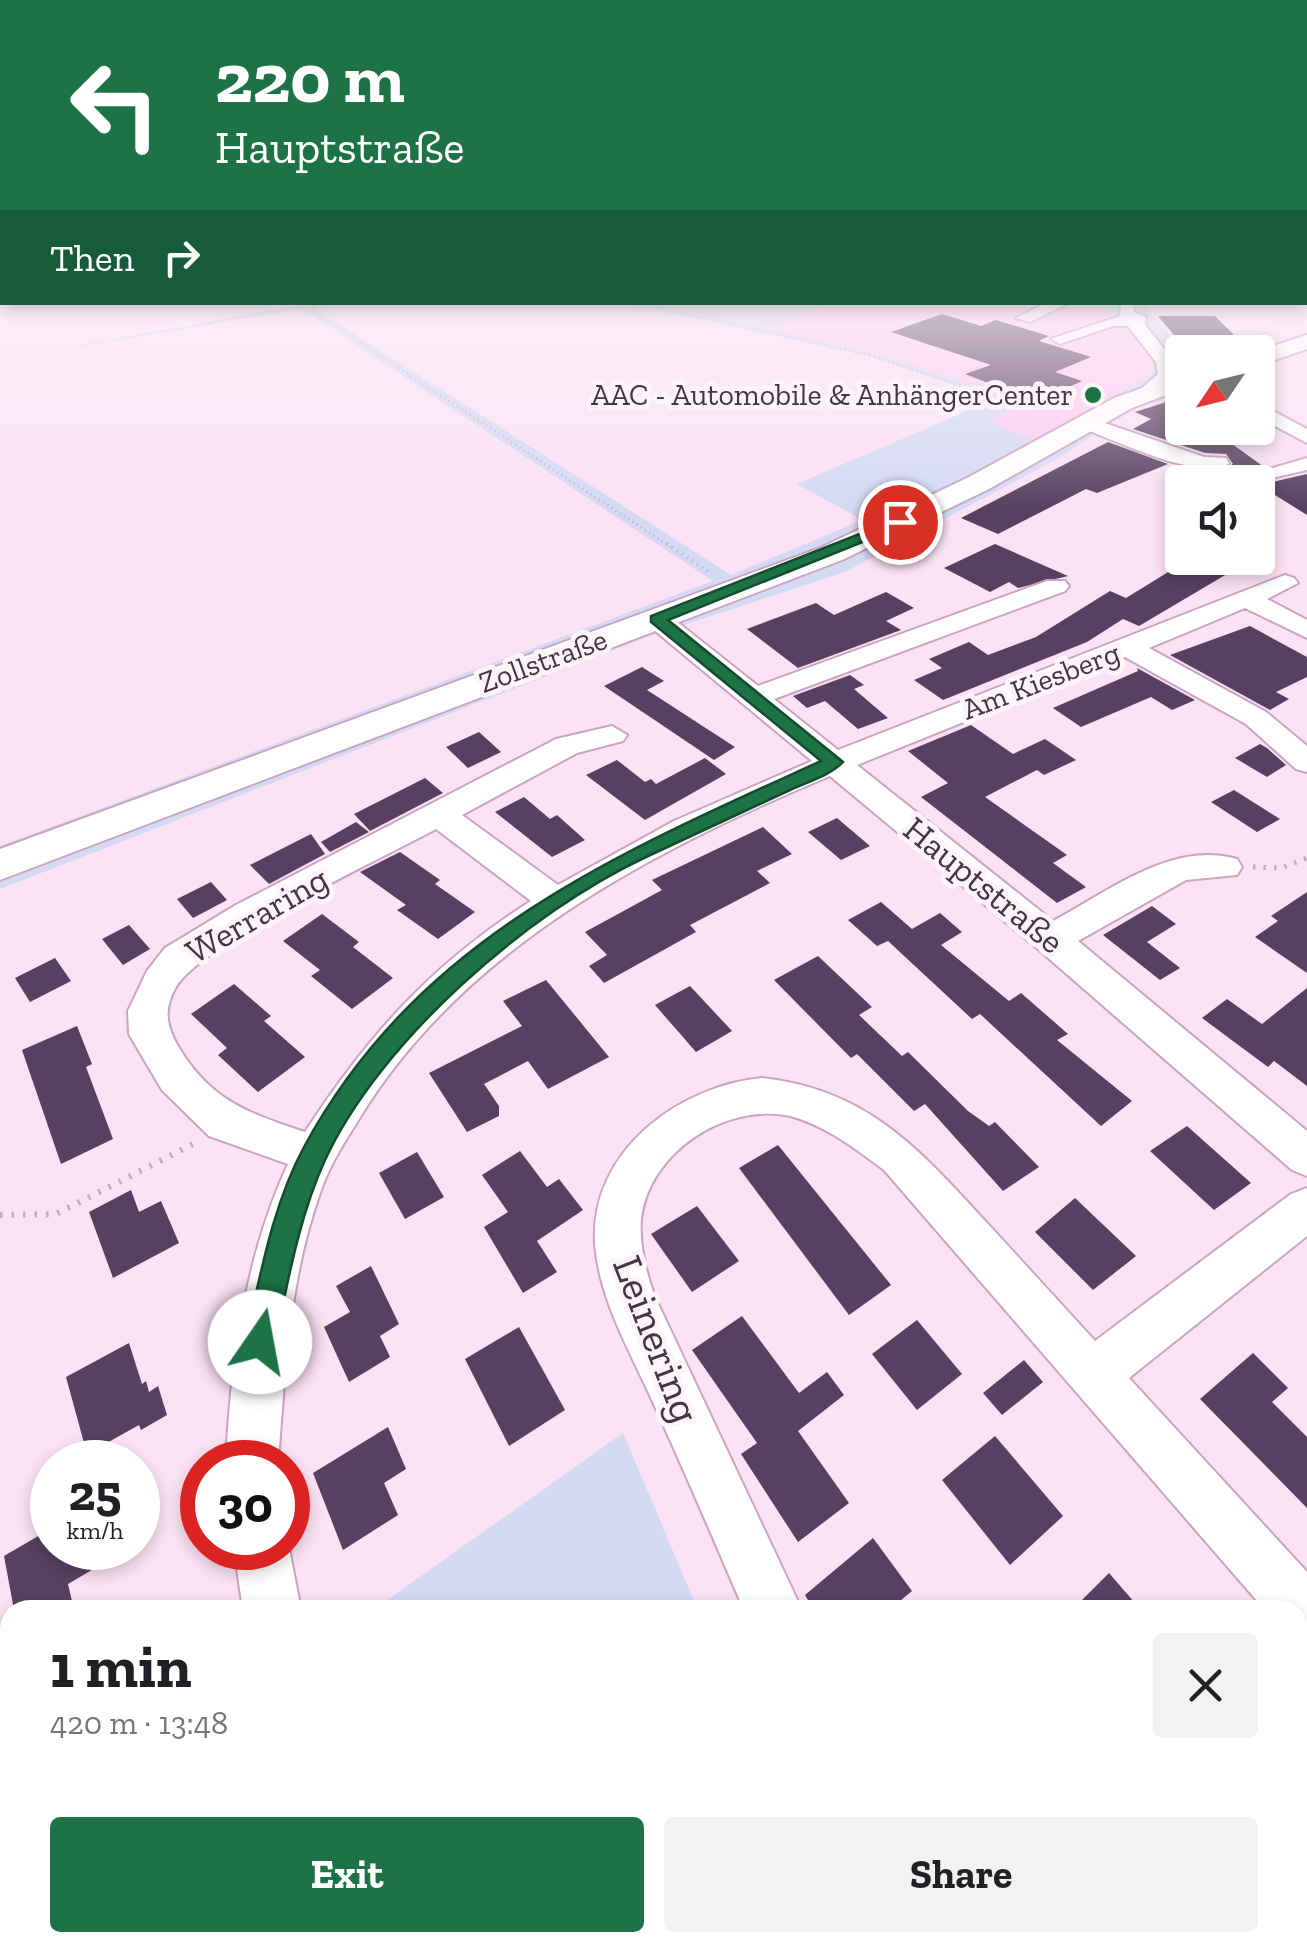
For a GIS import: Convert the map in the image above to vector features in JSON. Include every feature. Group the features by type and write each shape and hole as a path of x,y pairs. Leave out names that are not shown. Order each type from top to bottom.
{"main road":[{"path":"1275,353 1307,342"},
{"name":"Zollstraße","path":"0,865 870,537 1091,420 1165,387"}],"street":[{"path":"1060,339 1093,327"},
{"path":"1139,327 1165,361 1168,375 1144,395"},
{"path":"1142,327 1165,349"},
{"path":"1275,419 1307,437"},
{"path":"1091,420 1202,464 1218,464"},
{"path":"1275,471 1307,464"},
{"name":"Am Kiesberg","path":"253,1440 260,1342 282,1242 314,1154 361,1081 423,1008 492,946 554,900 632,856 834,762 1285,584"},
{"path":"754,696 1056,586"},
{"path":"1247,598 1307,630"},
{"name":"Hauptstraße","path":"657,619 1051,939 1307,1157"},
{"path":"1127,648 1256,718 1307,762"},
{"name":"Werraring","path":"314,1154 224,1122 176,1078 149,1034 147,1011 160,981 178,958 249,914 567,746 612,735"},
{"path":"438,814 554,900"},
{"path":"1051,939 1180,868 1225,867"},
{"name":"Leinering","path":"768,1600 631,1295 618,1239 624,1199 642,1160 689,1116 720,1102 790,1098 860,1126 899,1157 1294,1600"},
{"path":"1092,1375 1307,1209"},
{"path":"266,1570 270,1600"}],"path":[{"path":"335,327 735,589"},
{"path":"748,327 870,354 999,398 1091,420"},
{"path":"1225,867 1281,868 1307,858"},
{"path":"0,1215 56,1214 201,1140 224,1122"}],"shaded area":[{"path":"179,327 195,327 0,360"},
{"path":"329,327 344,327 731,575 863,520 797,484 995,399 868,356 735,327 773,327 769,329 893,358 1003,396 998,399 1017,407 987,421 1036,441 1154,372 1152,358 1122,327 1163,327 1170,335 1165,335 1165,399 1128,411 1066,454 845,572 647,637 0,889 0,846 713,581"},
{"path":"1122,327 1152,358 1154,372 1036,441 986,421 1015,406 893,358 767,329"},
{"path":"623,1433 694,1600 387,1600"}],"building":[{"path":"905,327 1019,327 1049,336 1039,341 1091,357 1055,372 1082,381 1037,402 965,374 991,365 891,332"},
{"path":"1167,327 1226,327 1234,335 1174,335"},
{"path":"1165,402 1165,440 1133,429 1151,419 1135,412"},
{"path":"1108,442 1168,464 1097,493 1086,489 998,534 961,518"},
{"path":"1181,445 1234,445 1261,465 1231,465 1226,454 1205,453"},
{"path":"1307,474 1307,515 1275,495 1275,481"},
{"path":"995,544 1068,576 1018,588 1009,582 990,592 944,568"},
{"path":"1165,574 1225,575 1139,626 1123,619 1087,642 943,700 914,680 942,668 929,659 969,642 988,655 1036,637 1110,591 1126,598"},
{"path":"886,592 914,608 886,621 901,630 798,668 747,629 816,603 834,615"},
{"path":"1250,626 1307,657 1307,677 1276,692 1289,699 1270,710 1170,655"},
{"path":"642,667 664,681 647,690 735,747 714,760 604,686"},
{"path":"1137,668 1195,700 1172,710 1151,697 1081,727 1053,708 1138,671"},
{"path":"850,675 864,685 854,689 888,718 858,729 825,701 807,708 793,696"},
{"path":"971,725 1013,754 1045,739 1076,760 1044,775 1037,770 985,797 1067,855 1053,863 1086,887 1057,903 921,797 948,783 908,751"},
{"path":"479,732 501,752 468,768 446,747"},
{"path":"1260,744 1286,765 1267,777 1235,758"},
{"path":"705,758 726,774 645,820 586,775 617,760 645,782 651,779 656,784"},
{"path":"425,778 443,793 370,831 354,814"},
{"path":"1234,790 1280,819 1257,832 1211,802"},
{"path":"524,797 550,819 557,815 585,840 552,857 495,812"},
{"path":"837,818 870,846 841,860 808,832"},
{"path":"356,822 369,832 330,852 321,842"},
{"path":"763,827 792,854 757,871 770,883 690,925 696,932 604,983 589,966 607,955 585,932 662,890 652,880"},
{"path":"311,834 325,854 269,884 250,865"},
{"path":"400,852 440,880 435,884 475,912 438,939 397,910 406,905 360,872"},
{"path":"211,882 227,900 193,918 177,899"},
{"path":"1307,892 1307,973 1255,937 1278,921 1271,916"},
{"path":"881,902 912,929 940,913 962,932 941,945 1009,1001 1021,993 1068,1034 1057,1040 1132,1101 1101,1126 980,1014 972,1019 888,941 877,946 848,920"},
{"path":"1152,906 1176,924 1147,942 1180,968 1160,980 1103,935"},
{"path":"322,914 359,942 353,947 393,978 352,1009 311,976 320,970 283,941"},
{"path":"129,925 150,949 123,965 102,939"},
{"path":"818,956 872,1007 859,1015 902,1056 908,1052 968,1111 989,1126 995,1122 1039,1167 1003,1191 925,1104 914,1111 857,1054 851,1058 774,980"},
{"path":"55,958 71,981 30,1002 15,978"},
{"path":"546,980 609,1057 548,1089 528,1061 484,1084 499,1106 499,1116 467,1132 429,1073 522,1026 503,1001"},
{"path":"234,984 271,1016 264,1021 305,1057 258,1092 218,1055 227,1048 191,1014"},
{"path":"690,986 732,1031 696,1052 655,1005"},
{"path":"1307,988 1307,1086 1274,1061 1268,1067 1202,1018 1227,999 1262,1024"},
{"path":"77,1026 92,1064 86,1067 113,1139 61,1164 22,1050"},
{"path":"1187,1126 1251,1183 1214,1210 1150,1151"},
{"path":"778,1145 891,1285 849,1315 739,1168"},
{"path":"520,1151 547,1187 559,1179 583,1210 537,1241 557,1272 523,1293 484,1227 508,1212 482,1175"},
{"path":"417,1152 444,1197 405,1219 379,1173"},
{"path":"131,1190 139,1212 161,1201 179,1243 113,1278 89,1212"},
{"path":"1075,1198 1136,1256 1093,1290 1035,1232"},
{"path":"697,1206 739,1261 692,1292 651,1234"},
{"path":"371,1266 399,1324 380,1336 390,1357 349,1382 324,1327 350,1312 336,1286"},
{"path":"742,1316 799,1393 827,1372 844,1395 798,1431 849,1503 798,1542 741,1454 757,1443 692,1350"},
{"path":"917,1320 962,1374 917,1410 872,1354"},
{"path":"519,1327 565,1410 509,1446 465,1359"},
{"path":"129,1343 142,1384 146,1381 149,1392 158,1386 167,1415 112,1440 83,1440 66,1377"},
{"path":"1253,1353 1288,1388 1272,1402 1307,1437 1307,1508 1200,1399"},
{"path":"1024,1360 1043,1382 1002,1415 983,1393"},
{"path":"388,1427 406,1469 384,1483 398,1515 343,1550 313,1473"},
{"path":"995,1436 1063,1516 1010,1565 942,1480"},
{"path":"873,1538 912,1591 901,1600 808,1600 805,1595"},
{"path":"30,1541 30,1570 92,1570 68,1584 72,1600 12,1600 4,1556"},
{"path":"1109,1573 1132,1600 1082,1600"}],"place":[{"name":"AAC - Automobile & AnhängerCenter","path":"1093,395"}],"route":[{"path":"260,1342 282,1242 314,1154 361,1081 423,1008 492,946 554,900 632,856 834,762 657,619 830,554 900,522"}]}
